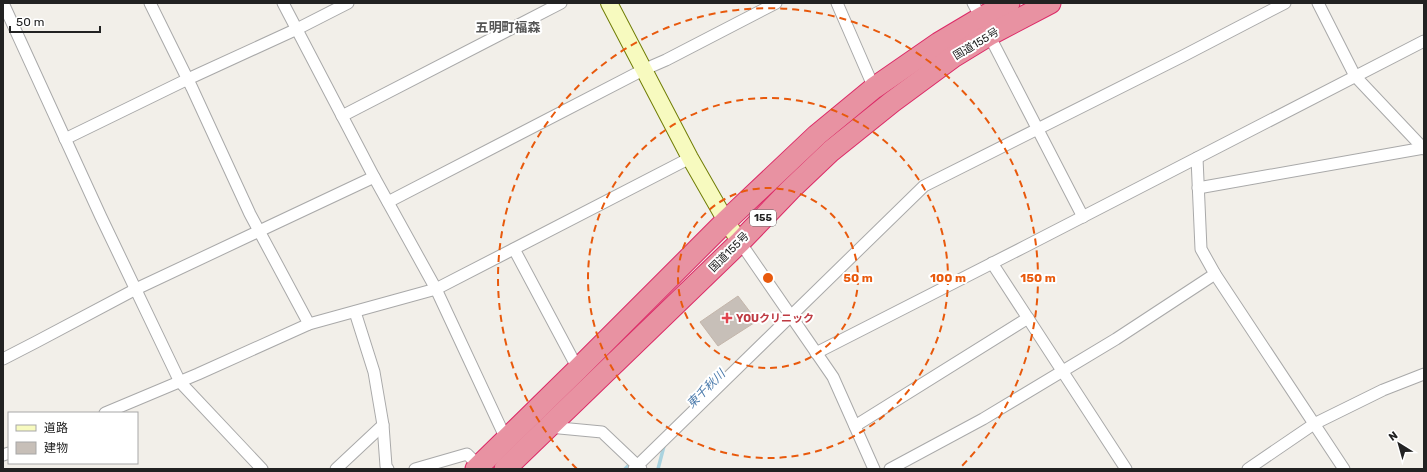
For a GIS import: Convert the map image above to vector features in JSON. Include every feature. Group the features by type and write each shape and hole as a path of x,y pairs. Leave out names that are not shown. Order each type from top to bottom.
{"highway":[{"name":"国道155号","path":"478,468 726,221 817,135 874,88 939,43 1009,3"},
{"name":"国道155号","path":"505,469 740,242 790,190 831,151 892,102 953,58 981,18 1050,3"}],"street":[{"path":"3,3 65,139 180,382 262,469"},
{"path":"150,3 188,79 260,232 309,324"},
{"path":"283,3 374,177 436,289 506,439"},
{"path":"65,139 188,79 297,30 348,3"},
{"path":"342,116 561,3"},
{"path":"608,3 690,158 726,221 833,377 874,469"},
{"path":"388,202 776,3"},
{"path":"836,3 874,88"},
{"path":"549,427 602,432 637,468 924,186 1285,3"},
{"path":"1318,3 1355,76 1424,148"},
{"path":"981,18 1083,217"},
{"path":"816,353 1424,41"},
{"path":"1198,188 1424,148"},
{"path":"107,412 180,382 309,324 436,289 690,158"},
{"path":"1197,158 1201,249 1215,274 1344,469"},
{"path":"3,359 136,289 260,232 374,177"},
{"path":"514,249 578,370"},
{"path":"992,263 1126,469"},
{"path":"890,469 983,419 1063,371 1116,339 1215,274"},
{"path":"355,312 374,372 383,425 386,466 388,469"},
{"path":"855,426 1028,318"},
{"path":"1248,469 1314,424 1383,390 1424,374"},
{"path":"336,469 383,425"},
{"path":"415,469 467,454 478,468"}],"building":[{"path":"738,296 757,321 718,346 700,322"}],"waterway":[{"name":"東千秋川","path":"658,469 664,446"},
{"path":"625,469 629,465"}],"place":[{"name":"YOUクリニック","path":"727,318"}],"district":[{"name":"五明町福森","path":"508,27"}]}
